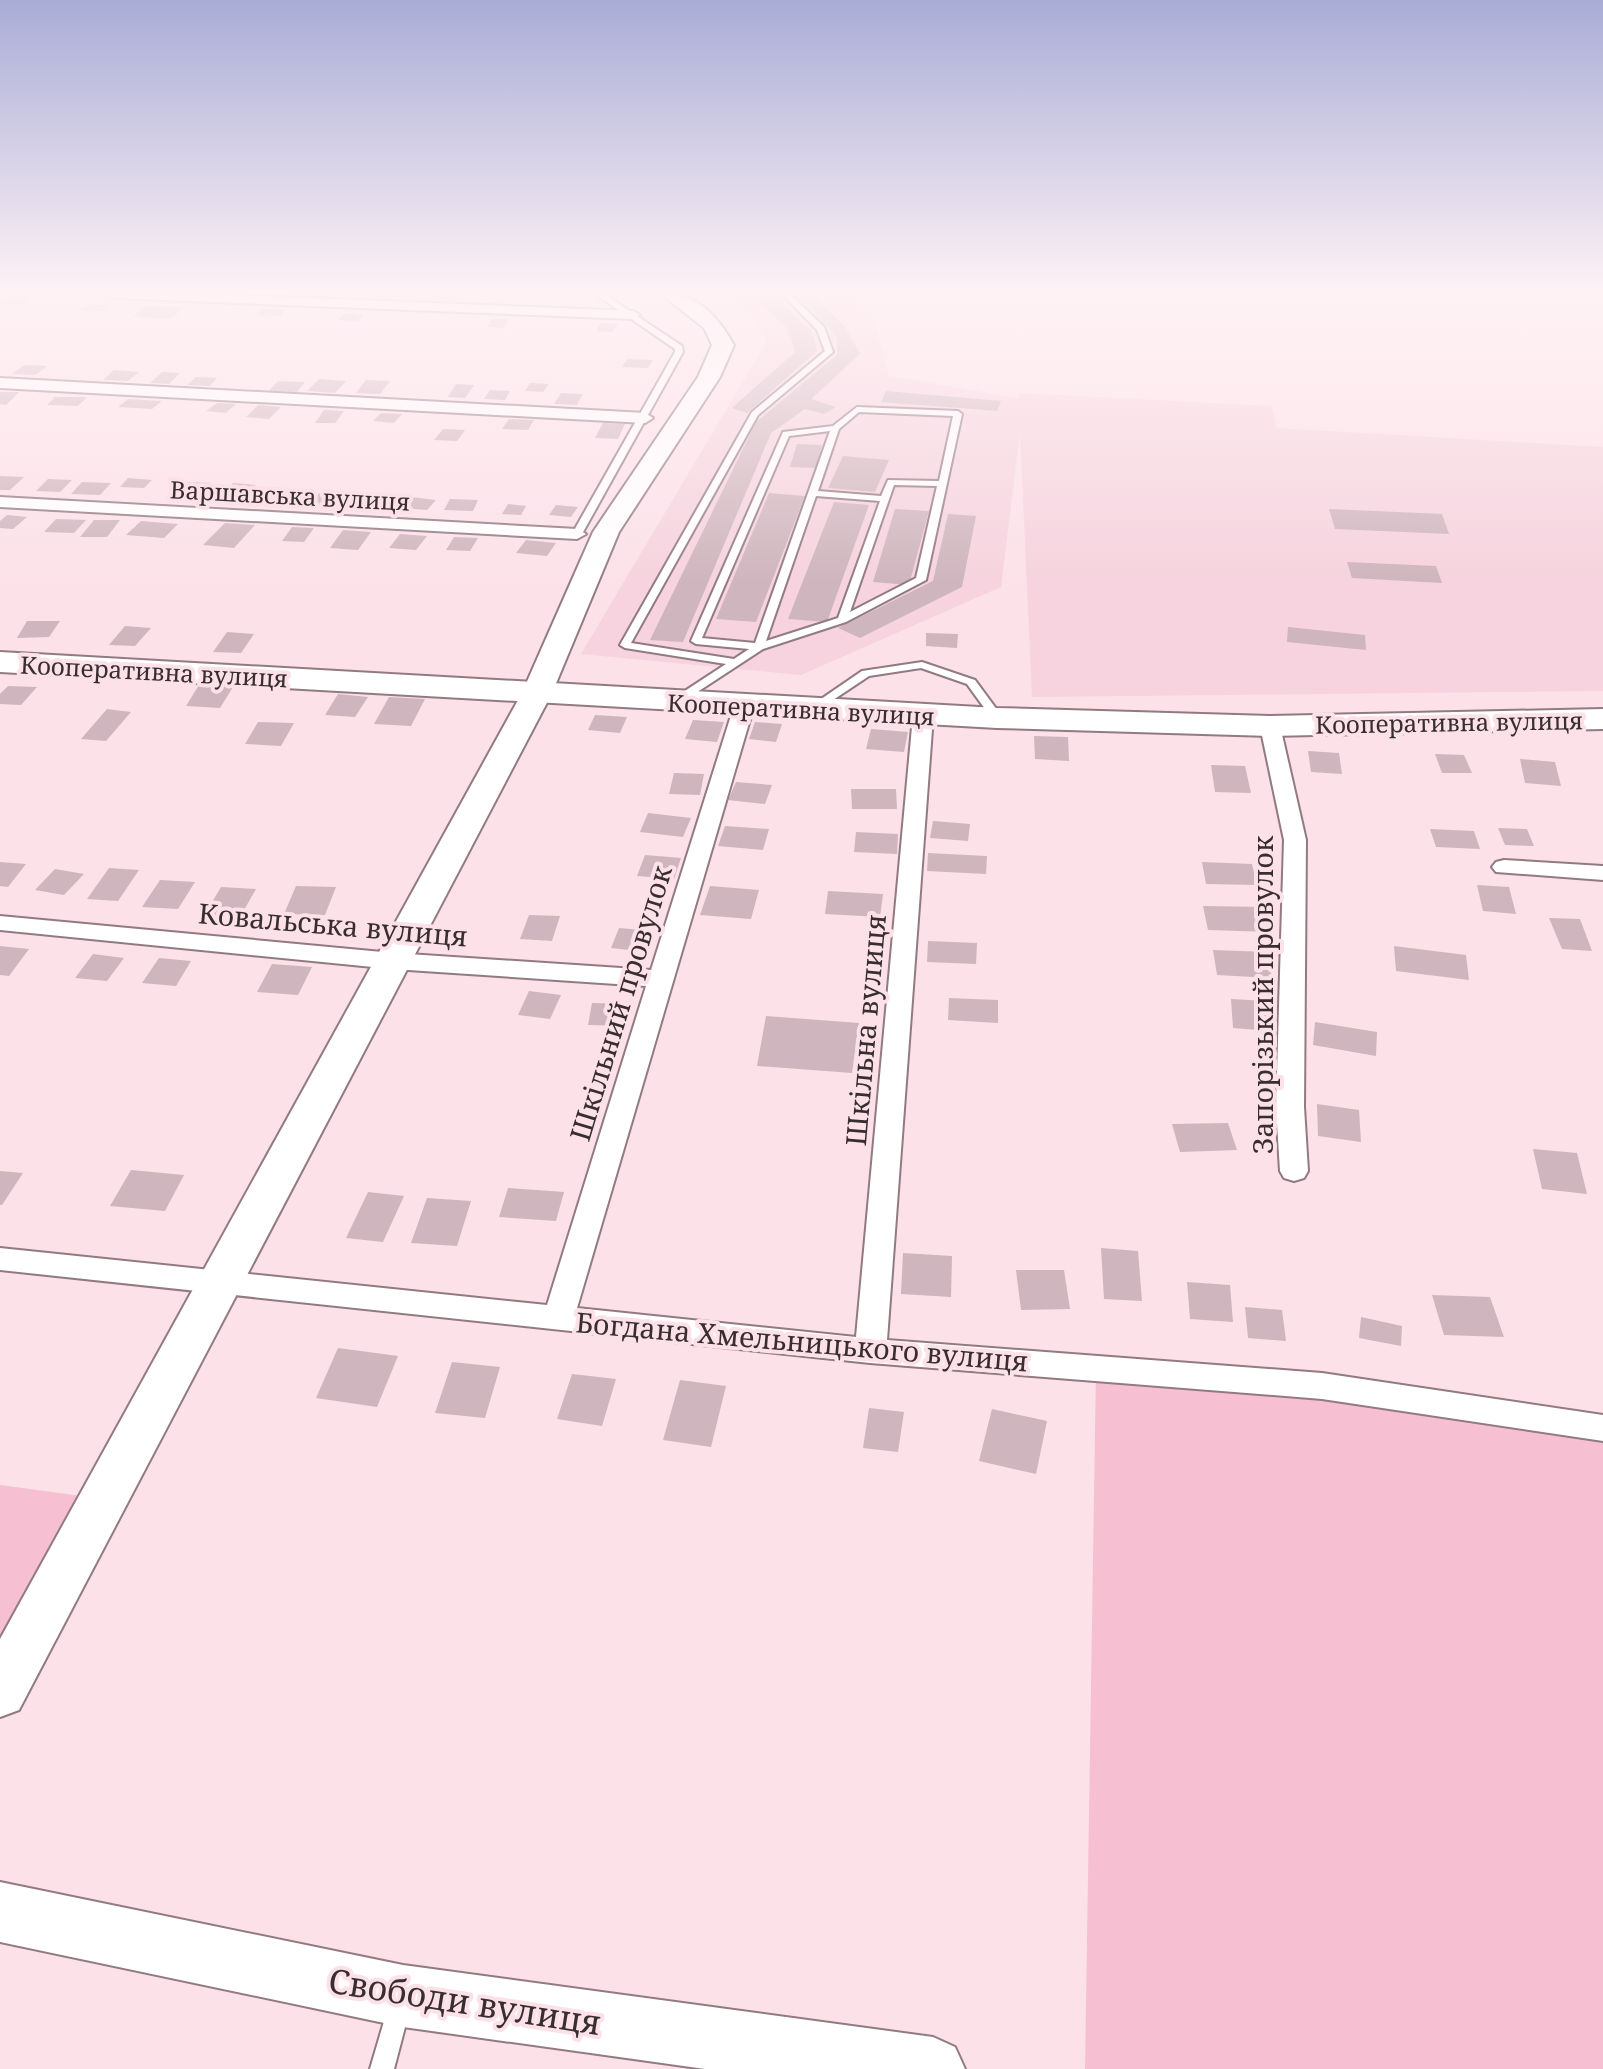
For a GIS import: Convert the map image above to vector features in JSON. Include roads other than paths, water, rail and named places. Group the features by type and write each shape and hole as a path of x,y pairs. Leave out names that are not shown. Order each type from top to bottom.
{"main road":[{"name":"Кооперативна вулиця","path":"0,662 923,716 1270,726 1603,719"}],"street":[{"path":"139,391 645,418"},
{"path":"0,1692 537,693 606,532 700,391"},
{"name":"Варшавська вулиця","path":"0,502 577,534"},
{"name":"Шкільний провулок","path":"558,1319 744,706"},
{"name":"Шкільна вулиця","path":"870,1351 923,716"},
{"name":"Запорізький провулок","path":"1270,726 1295,840 1290,1107 1294,1171"},
{"path":"1504,867 1603,873"},
{"name":"Ковальська вулиця","path":"0,923 393,961 661,979"},
{"name":"Богдана Хмельницького вулиця","path":"0,1259 870,1351 1322,1386 1603,1428"},
{"name":"Свободи вулиця","path":"0,1912 403,1996 933,2069"}],"lane":[{"path":"577,534 658,391"},
{"path":"736,662 625,645 755,414 783,391"},
{"path":"675,702 759,647 842,620 921,580 958,414 857,409 835,428 759,647"},
{"path":"759,647 696,641 786,434 835,428"},
{"path":"842,620 891,482 943,484"},
{"path":"813,493 885,499"},
{"path":"811,709 866,673 922,665 971,682 997,718"},
{"path":"382,2069 403,1996"}]}
